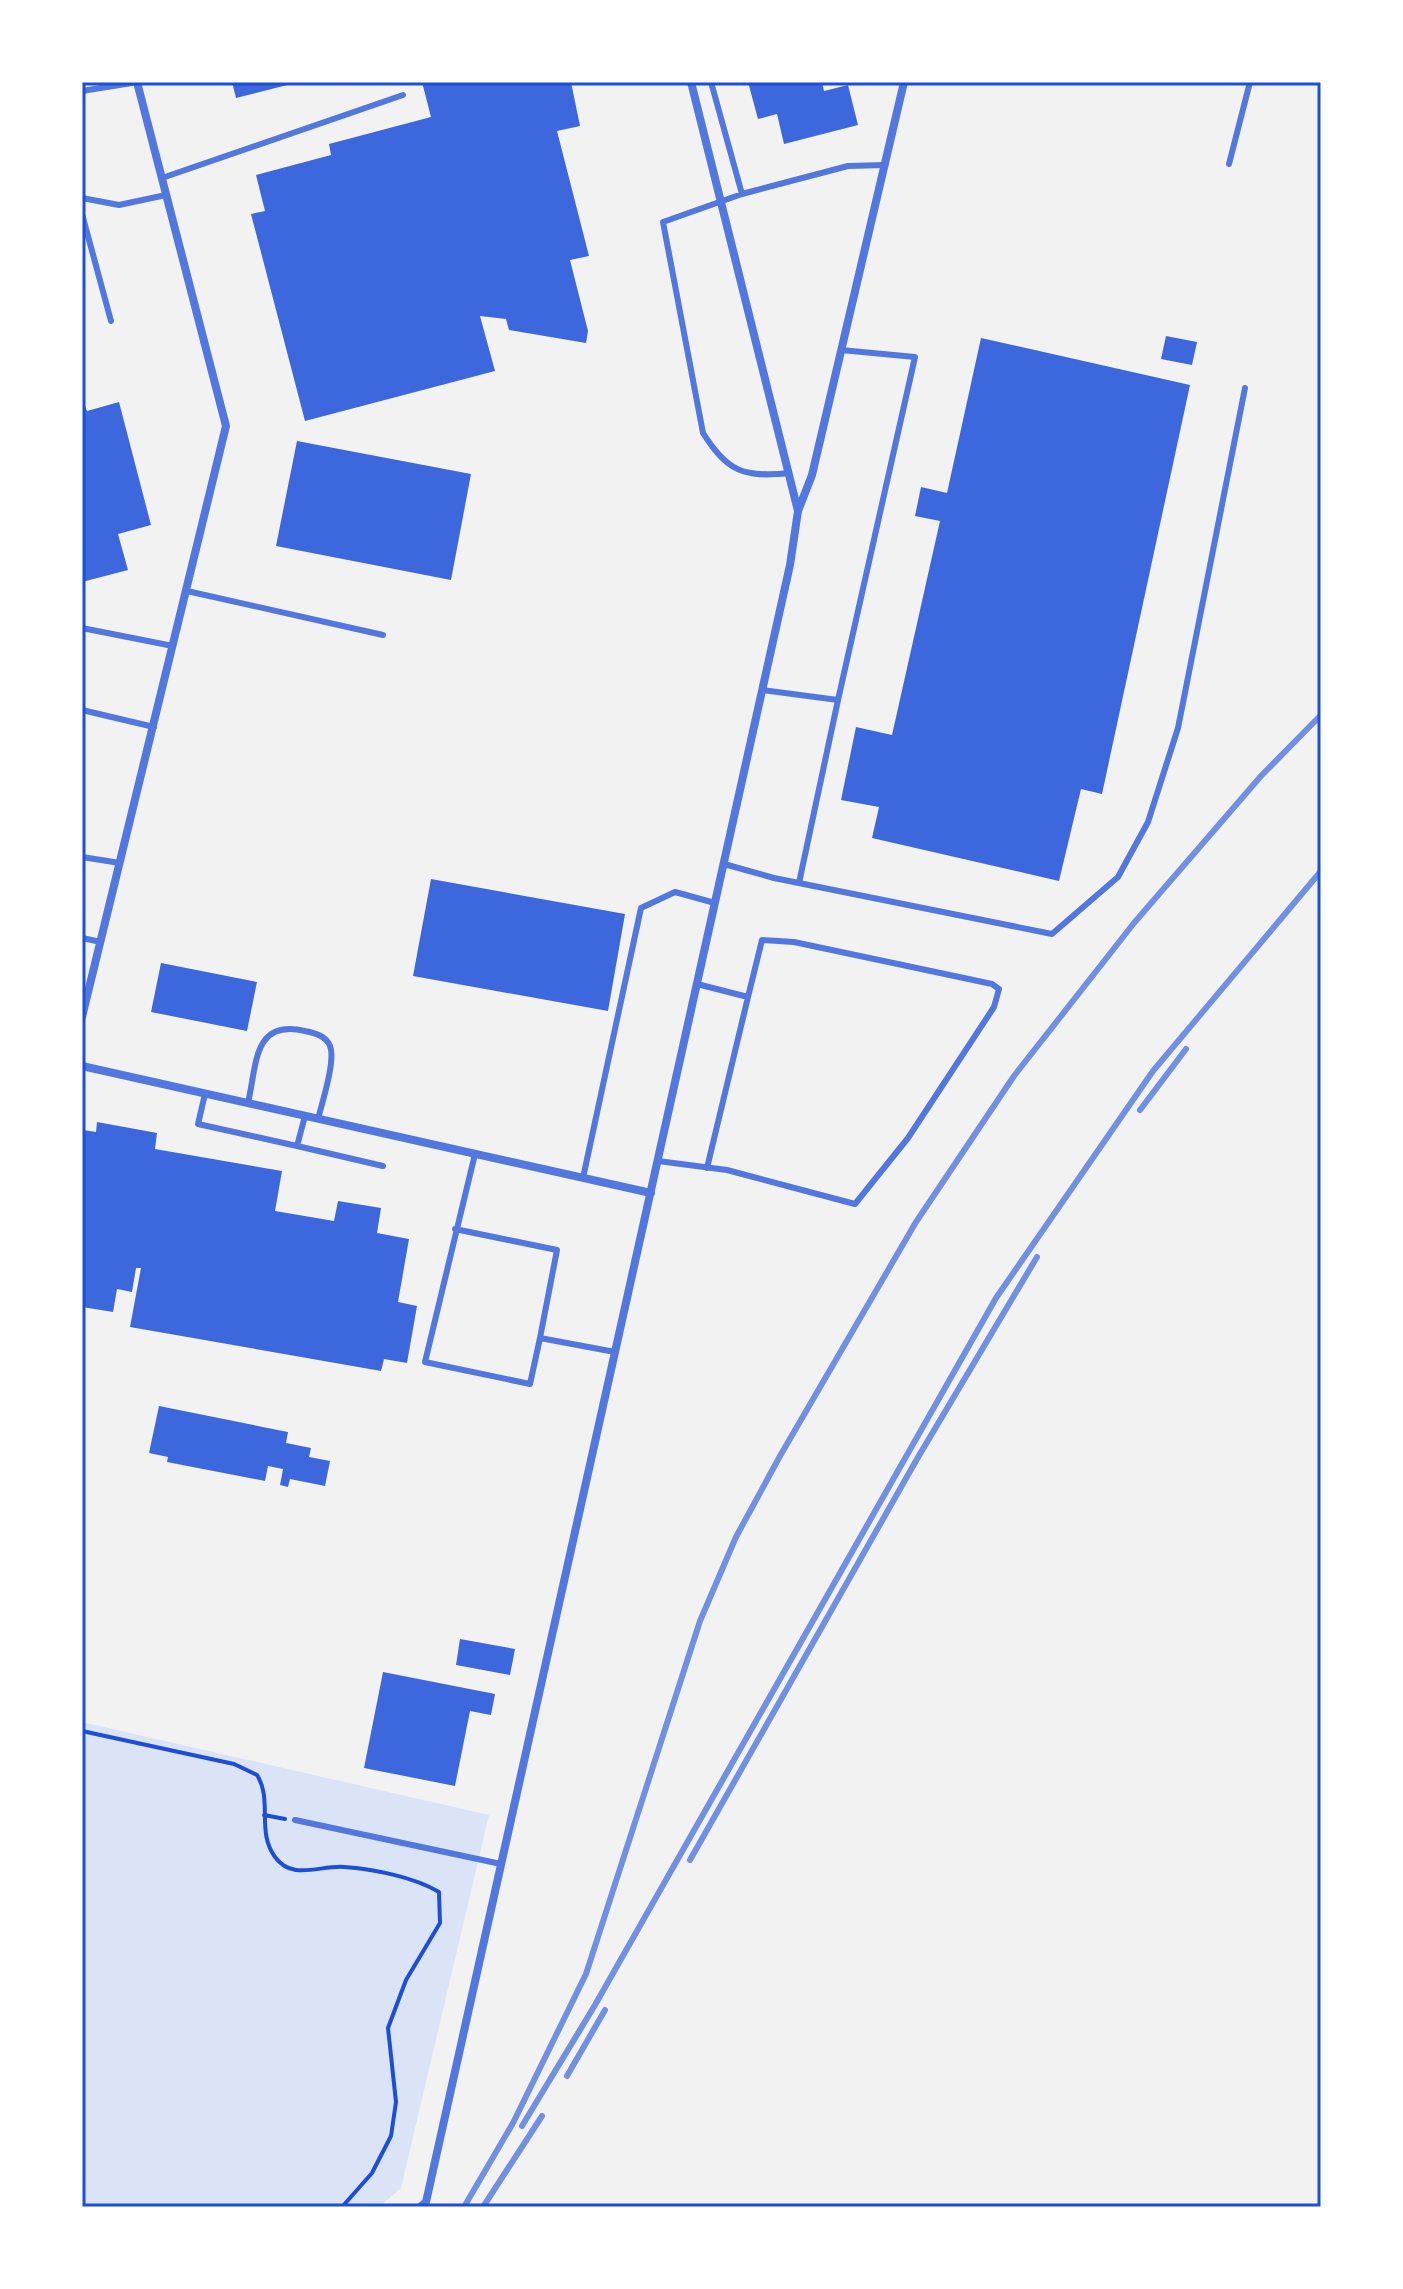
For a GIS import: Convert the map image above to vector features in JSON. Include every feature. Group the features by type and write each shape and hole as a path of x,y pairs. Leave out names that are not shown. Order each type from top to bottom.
{"street":[{"path":"82,1017 226,426 137,82"},
{"path":"691,82 798,511"},
{"path":"420,2207 426,2202 651,1193 790,565 798,511 812,475 904,82"},
{"path":"82,1066 651,1193"}],"lane":[{"path":"82,91 137,82"},
{"path":"711,82 742,194"},
{"path":"1229,164 1250,82"},
{"path":"162,178 403,95"},
{"path":"789,473 740,473 719,459 703,433 663,222 742,194 848,166 885,165"},
{"path":"82,198 119,205 166,195"},
{"path":"82,214 111,321"},
{"path":"799,883 915,357 841,350"},
{"path":"724,864 799,883 1052,934 1118,877 1148,822 1178,728 1245,388"},
{"path":"187,591 383,635"},
{"path":"82,628 173,646"},
{"path":"762,690 838,700"},
{"path":"82,710 154,727"},
{"path":"82,856 120,863"},
{"path":"583,1178 641,908 675,892 715,903"},
{"path":"82,938 101,942"},
{"path":"658,1161 707,1168 855,1204 908,1138 994,1007 999,989 992,984 794,942 762,940 707,1168"},
{"path":"697,984 748,997"},
{"path":"248,1103 262,1042 272,1030 286,1027 319,1034 330,1044 332,1056 318,1119"},
{"path":"205,1094 198,1124 383,1166"},
{"path":"297,1146 305,1116"},
{"path":"455,1229 557,1250 530,1384 425,1362 455,1229 475,1154"},
{"path":"540,1338 615,1352"},
{"path":"295,1820 501,1864"}],"path":[{"path":"82,1731 234,1764 257,1775 263,1784 265,1835 274,1856 286,1868 303,1871 344,1867 427,1885 439,1892 440,1923 406,1980 388,2028 388,2053 396,2102 391,2136 372,2173 342,2207"},
{"path":"264,1815 295,1820"}],"shaded area":[{"path":"82,1722 489,1815 401,2188 379,2207 82,2207"}],"building":[{"path":"232,82 295,82 295,83 236,98"},
{"path":"422,82 571,82 580,126 557,131 589,256 570,260 588,331 586,343 509,330 506,319 480,316 495,371 305,421 251,214 265,211 256,175 331,155 329,144 431,117"},
{"path":"748,82 822,82 824,91 848,85 858,125 784,144 777,114 758,119"},
{"path":"1166,336 1197,342 1192,365 1161,359"},
{"path":"981,338 1190,385 1102,794 1081,789 1059,881 872,838 879,807 841,800 856,727 892,735 940,521 915,516 921,487 947,493"},
{"path":"82,397 87,411 119,402 151,525 118,534 128,570 82,582"},
{"path":"297,441 471,474 451,580 276,546"},
{"path":"431,879 625,914 608,1011 413,976"},
{"path":"161,963 257,982 247,1031 151,1012"},
{"path":"97,1122 157,1133 155,1149 282,1171 275,1211 334,1221 338,1201 381,1208 377,1233 409,1239 398,1302 417,1306 407,1363 384,1359 381,1371 130,1327 141,1268 136,1268 132,1292 117,1289 113,1312 82,1307 82,1136 83,1130 96,1132"},
{"path":"159,1406 288,1432 286,1443 311,1448 309,1457 330,1461 325,1486 290,1479 288,1487 280,1485 283,1469 268,1466 265,1481 167,1462 168,1457 149,1453"},
{"path":"460,1639 515,1649 510,1675 456,1665"},
{"path":"383,1672 495,1694 491,1715 470,1711 455,1786 364,1768"}],"railway":[{"path":"464,2207 513,2123 586,1974 700,1621 736,1537 780,1456 916,1222 1014,1076 1134,923 1261,776 1321,715"},
{"path":"522,2126 595,2005 996,1298 1153,1071 1321,871"},
{"path":"1140,1110 1186,1049"},
{"path":"690,1860 917,1459 1037,1257"},
{"path":"567,2076 605,2010"},
{"path":"483,2207 542,2116"}]}
